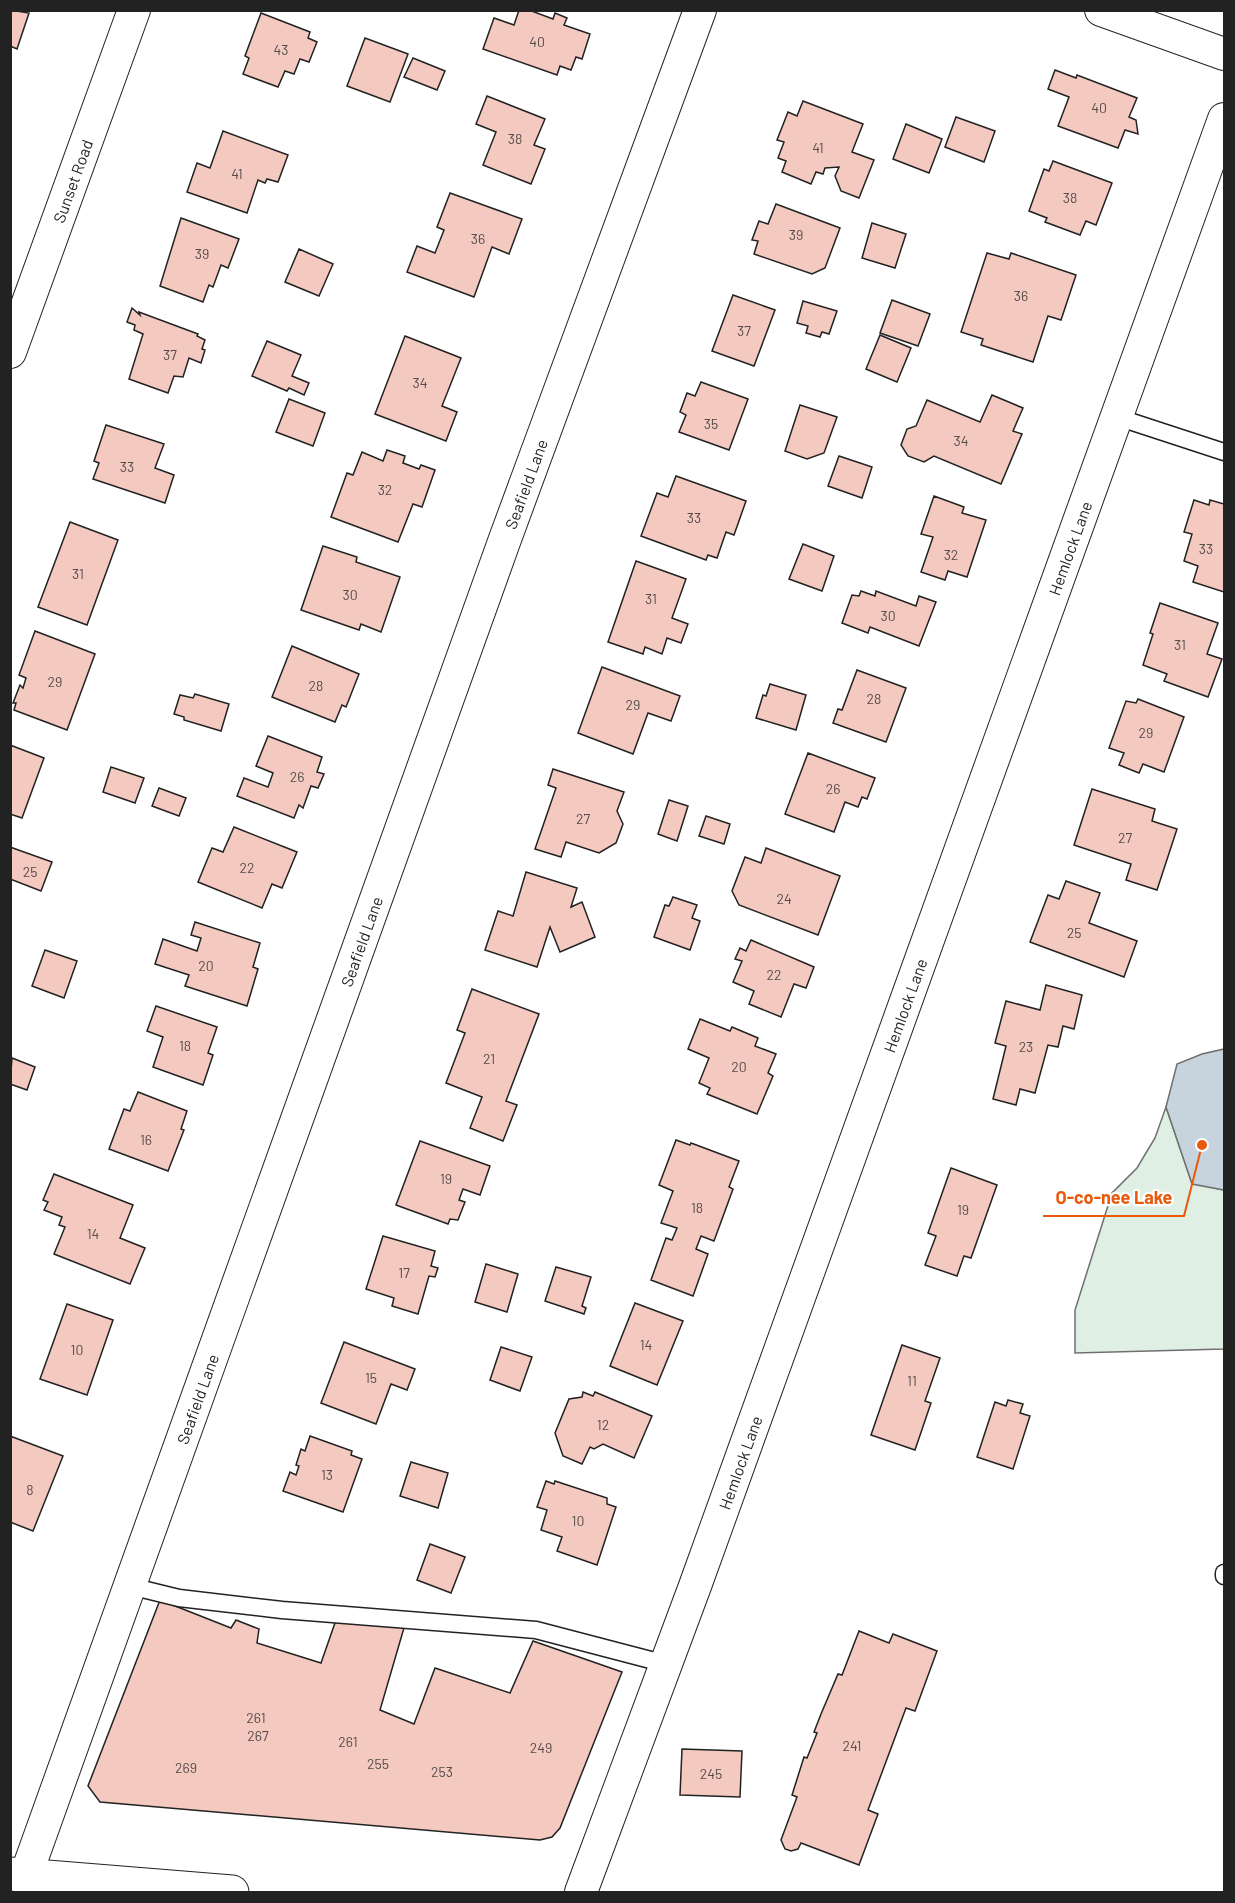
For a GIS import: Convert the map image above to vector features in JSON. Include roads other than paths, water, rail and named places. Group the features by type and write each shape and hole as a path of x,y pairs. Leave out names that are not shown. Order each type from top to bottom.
{"main road":[{"path":"18,1874 232,1893"}],"street":[{"name":"Sunset Road","path":"10,352 134,10"},
{"name":"Seafield Lane","path":"18,1874 130,1586 505,539 700,10"},
{"path":"1101,10 1224,54"},
{"name":"Hemlock Lane","path":"581,1893 666,1665 1224,119"}],"lane":[{"path":"1117,417 1224,452"},
{"path":"130,1586 179,1598 282,1610 536,1630 666,1665"}],"place":[{"name":"O-co-nee Lake","path":"1202,1145"}]}
